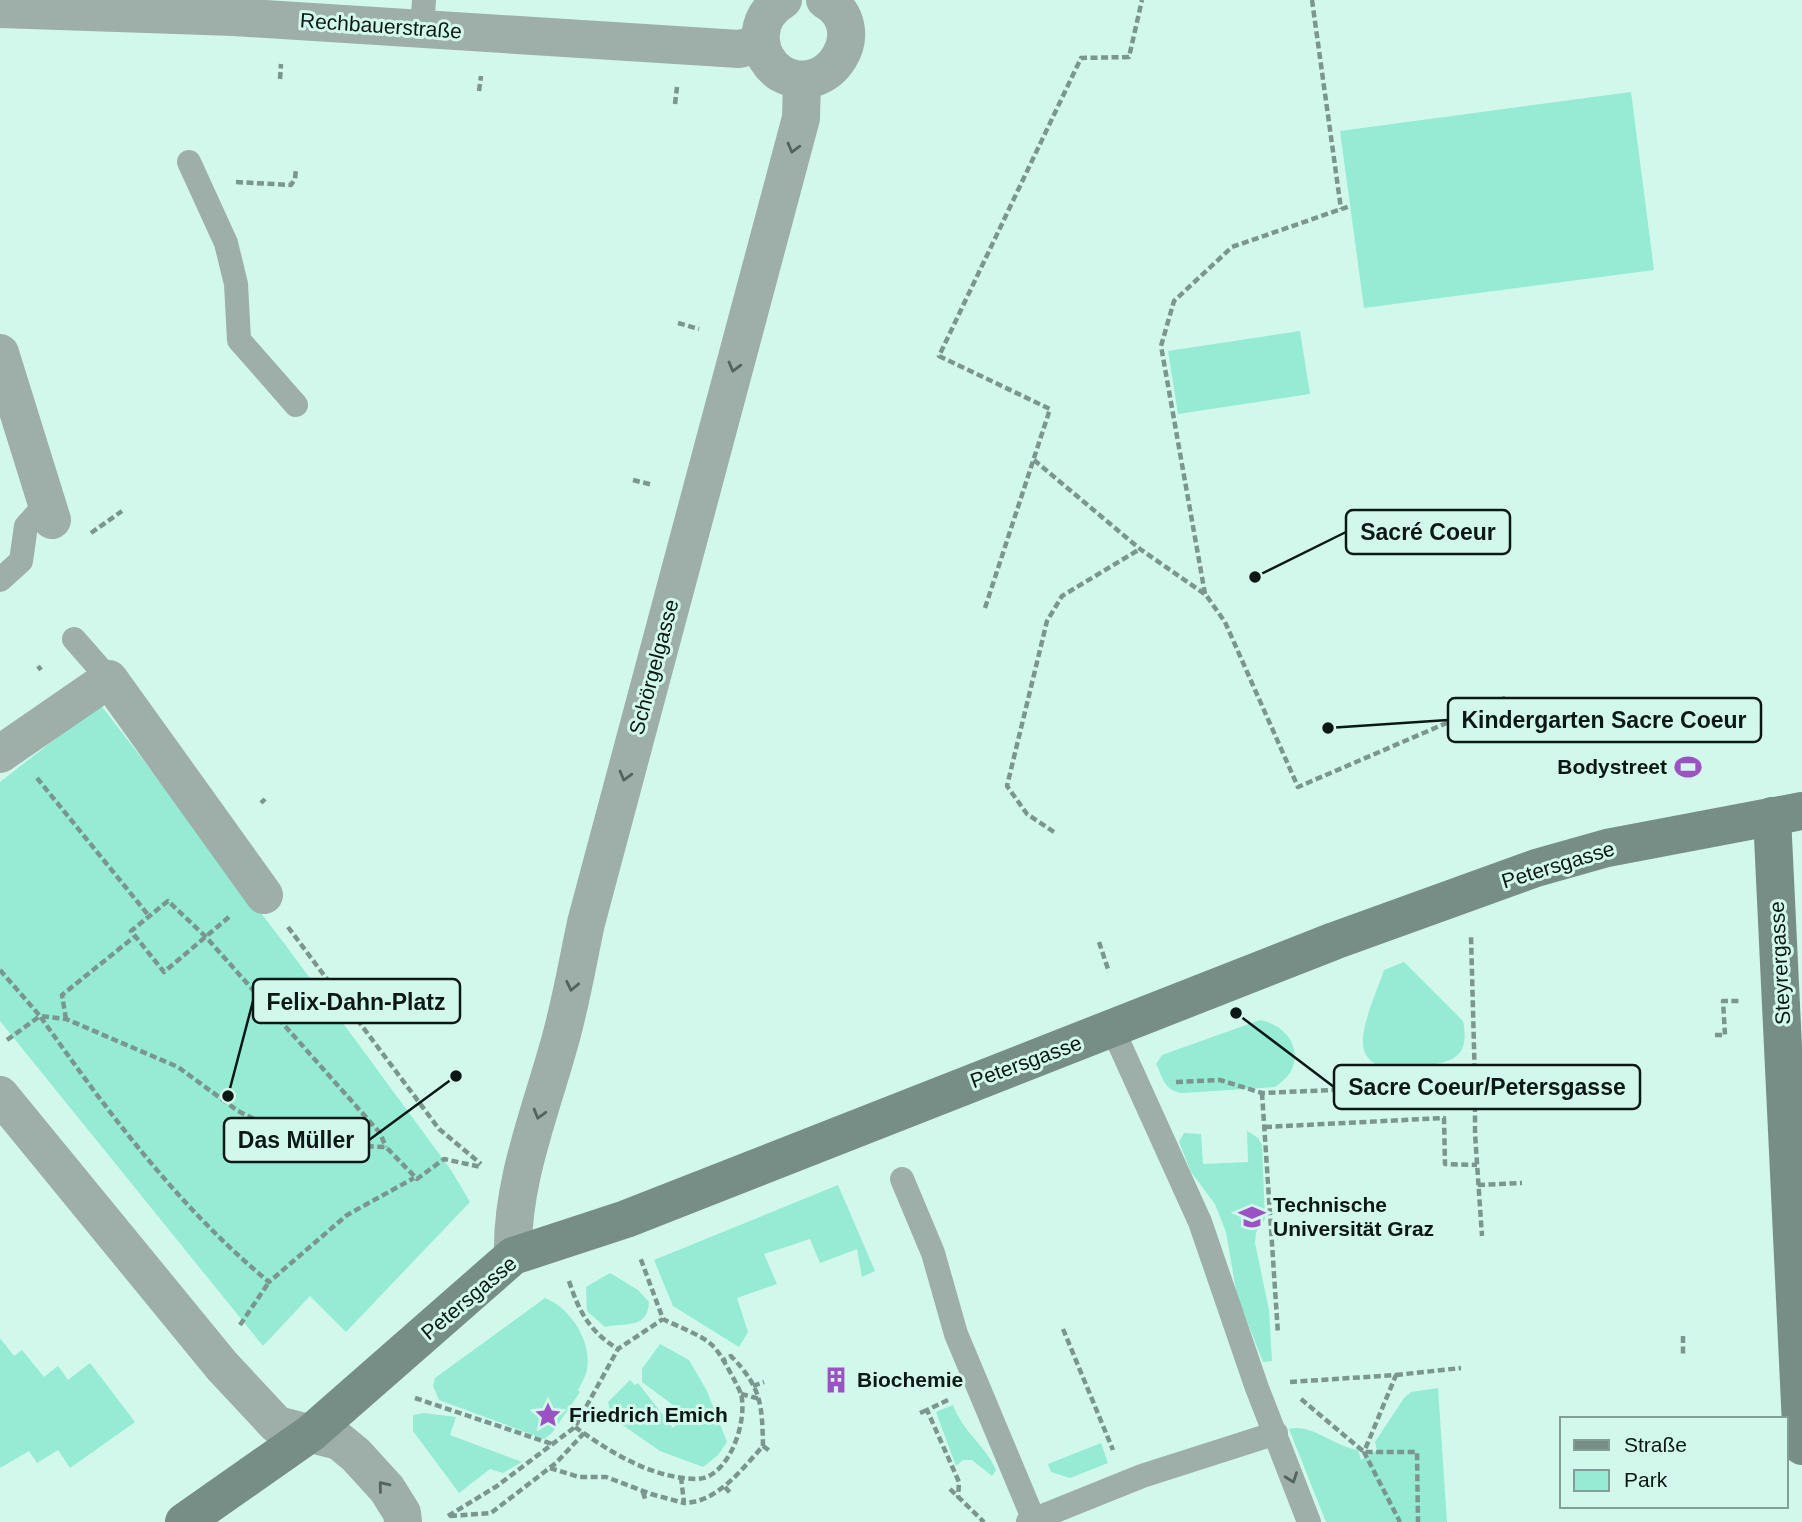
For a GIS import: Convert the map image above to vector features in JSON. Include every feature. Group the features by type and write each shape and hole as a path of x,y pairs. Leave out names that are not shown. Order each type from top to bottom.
{"main road":[{"name":"Petersgasse","path":"184,1522 311,1433 513,1256 626,1219 1334,941 1536,868 1607,848 1787,813"},
{"name":"Steyrergasse","path":"1787,813 1802,1446"}],"street":[{"path":"783,0 766,16 761,30 761,44 775,69 788,77 802,80 831,71 841,59 846,45 841,5"},
{"name":"Rechbauerstraße","path":"0,9 234,17 423,14 739,49 761,44"},
{"name":"Schörgelgasse","path":"513,1256 513,1224 520,1182 559,1046 586,923 801,118 802,80"},
{"path":"0,353 10,423 49,512"},
{"path":"16,763 110,679 264,895"},
{"path":"0,1095 222,1366 277,1425 339,1441 356,1455 387,1489 402,1513 403,1522"}],"lane":[{"path":"189,162 226,243 236,284 239,340 296,405"},
{"path":"0,580 21,561 26,526 49,512"},
{"path":"74,639 110,679"},
{"path":"1113,1030 1200,1222 1256,1388 1309,1522"},
{"path":"902,1179 933,1253 956,1334 1031,1520 1122,1484 1276,1433"}],"path":[{"path":"985,608 1050,409 939,356 1081,58 1129,57 1142,0"},
{"path":"1312,0 1341,209"},
{"path":"280,79 281,64"},
{"path":"480,90 481,76"},
{"path":"675,104 677,87"},
{"path":"254,183 290,185 296,169"},
{"path":"1206,595 1161,346 1174,301 1233,247 1350,206"},
{"path":"678,323 699,329"},
{"path":"1034,460 1140,549 1206,595 1225,622 1298,788 1507,697"},
{"path":"633,480 653,485"},
{"path":"88,535 122,510"},
{"path":"1054,832 1027,814 1007,786 1047,621 1062,596 1140,549"},
{"path":"16,763 149,916"},
{"path":"1470,894 1477,1165 1482,1236"},
{"path":"240,1326 269,1282 347,1215 414,1178 417,1179 444,1159 487,1169 439,1129 264,895"},
{"path":"206,937 164,972 131,931 168,901 206,937 380,1133 386,1147 414,1178"},
{"path":"66,1019 62,995 134,937"},
{"path":"1099,942 1109,972"},
{"path":"0,970 40,1016 105,1109 229,1247 269,1282"},
{"path":"1715,1035 1724,1035 1723,1002 1741,1001"},
{"path":"7,1040 40,1016 66,1019 178,1067 237,1111 304,1144 386,1147"},
{"path":"1137,1084 1220,1080 1262,1093 1475,1084"},
{"path":"1262,1093 1278,1343"},
{"path":"1265,1127 1444,1118 1445,1164 1477,1165"},
{"path":"1478,1185 1522,1183"},
{"path":"575,1427 652,1472 704,1478 724,1464 741,1432 741,1394 714,1347 663,1319 637,1248"},
{"path":"567,1277 578,1310 598,1337 618,1349"},
{"path":"584,1433 550,1468 491,1513 448,1516 497,1486 575,1427 618,1349 663,1319"},
{"path":"1063,1329 1116,1457 1122,1484"},
{"path":"1683,1336 1683,1356"},
{"path":"550,1468 579,1477 606,1477 684,1503 692,1503 724,1487 763,1446 761,1399 731,1356 722,1361"},
{"path":"1400,1522 1364,1452 1281,1383 1461,1368"},
{"path":"1364,1452 1396,1375"},
{"path":"753,1385 764,1381"},
{"path":"920,1413 978,1388"},
{"path":"741,1394 761,1399"},
{"path":"411,1397 554,1444"},
{"path":"927,1410 959,1482 958,1498"},
{"path":"763,1446 770,1451"},
{"path":"1364,1452 1417,1452 1418,1522"},
{"path":"681,1477 684,1503"},
{"path":"724,1487 731,1494"},
{"path":"950,1489 984,1522"},
{"path":"643,1491 646,1502"}],"green space":[{"path":"1631,92 1654,270 1364,308 1340,131"},
{"path":"1300,331 1310,394 1178,414 1168,351"},
{"path":"100,704 284,943 451,1170 470,1202 346,1332 310,1296 263,1346 0,1021 0,782"},
{"path":"1404,962 1463,1021 1463,1046 1459,1054 1452,1059 1433,1064 1385,1067 1377,1065 1365,1054 1365,1027 1384,970"},
{"path":"1260,1020 1282,1030 1294,1048 1292,1069 1275,1087 1183,1093 1172,1090 1165,1083 1156,1064 1162,1055"},
{"path":"1247,1131 1258,1138 1262,1145 1265,1219 1256,1232 1255,1243 1269,1310 1272,1361 1263,1362 1237,1296 1226,1232 1215,1204 1191,1172 1179,1142 1184,1133 1201,1134 1203,1164 1248,1162"},
{"path":"838,1185 875,1271 862,1277 857,1249 820,1263 810,1239 764,1254 777,1284 737,1298 748,1332 739,1347 673,1306 654,1260"},
{"path":"610,1273 638,1290 649,1302 648,1311 640,1321 605,1327 587,1311 586,1287"},
{"path":"545,1298 563,1310 578,1327 588,1359 578,1390 580,1392 552,1433 544,1439 439,1400 433,1386 435,1378"},
{"path":"0,1338 14,1356 22,1350 44,1377 58,1366 68,1380 90,1363 135,1422 70,1468 58,1450 37,1463 29,1451 0,1468"},
{"path":"660,1344 689,1360 707,1391 727,1442 718,1455 703,1467 660,1451 611,1417 608,1402 630,1380 635,1385 638,1383 673,1428 685,1414 642,1382 642,1369"},
{"path":"1438,1388 1447,1522 1326,1522 1289,1429 1306,1429 1358,1450 1361,1460 1377,1450 1375,1442 1404,1398 1411,1392"},
{"path":"953,1405 962,1423 992,1461 996,1470 992,1476 972,1460 963,1460 956,1466 936,1412"},
{"path":"424,1413 456,1417 450,1435 522,1462 503,1473 490,1469 459,1493 413,1431 413,1415"},
{"path":"1101,1443 1108,1463 1070,1478 1051,1472 1048,1464"}],"place":[{"name":"Sacré Coeur","path":"1255,577"},
{"name":"Kindergarten Sacre Coeur","path":"1328,728"},
{"name":"Bodystreet","path":"1688,767"},
{"name":"Sacre Coeur/Petersgasse","path":"1236,1013"},
{"name":"Das Müller","path":"456,1076"},
{"name":"Felix-Dahn-Platz","path":"228,1096"},
{"name":"Technische Universität Graz","path":"1252,1217"},
{"name":"Biochemie","path":"836,1380"},
{"name":"Friedrich Emich","path":"548,1415"}]}
